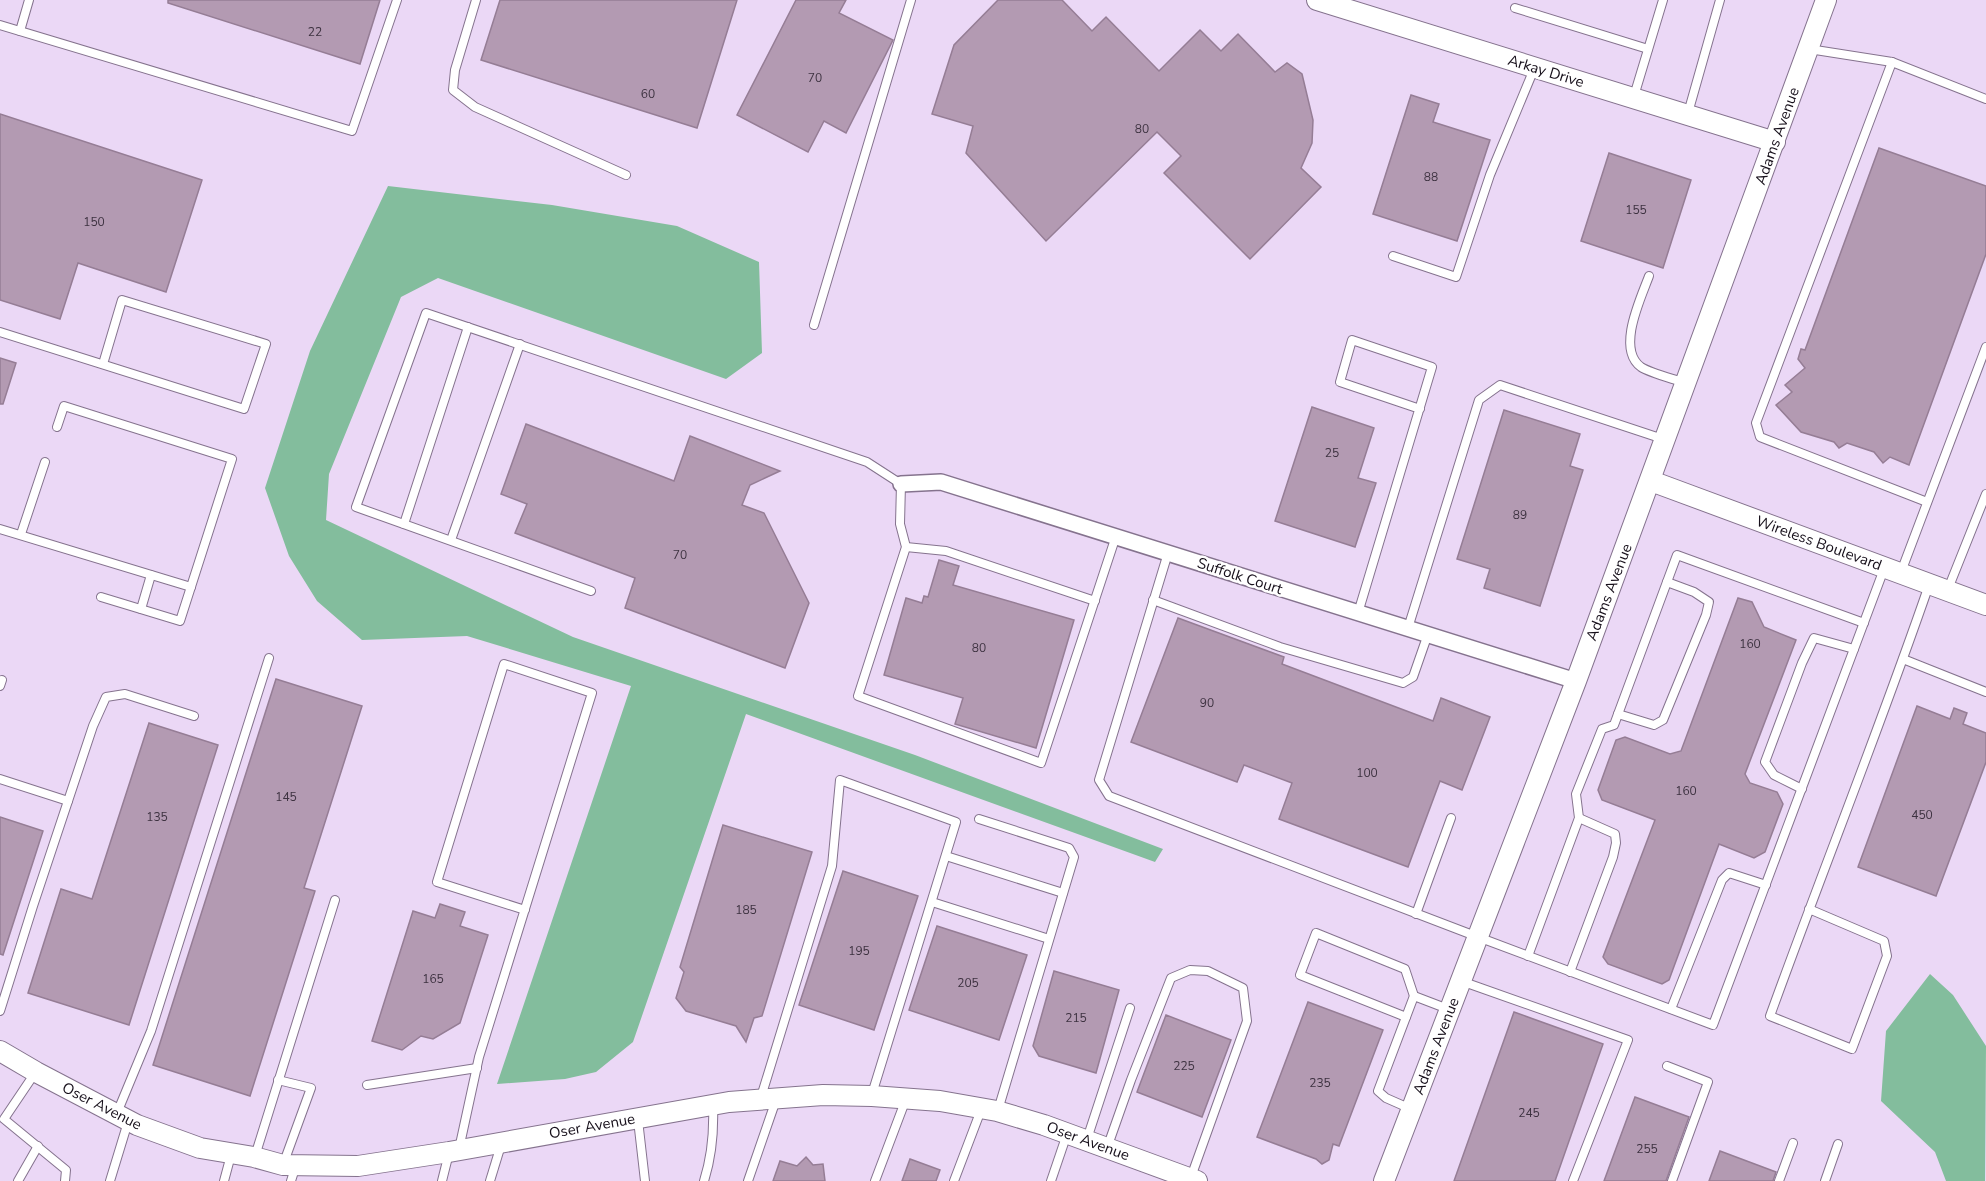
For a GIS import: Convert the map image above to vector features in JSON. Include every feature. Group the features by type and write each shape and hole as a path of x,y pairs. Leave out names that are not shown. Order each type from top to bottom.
{"street":[{"name":"Arkay Drive","path":"1317,0 1775,142"},
{"name":"Adams Avenue","path":"1384,1181 1651,481 1826,0"},
{"name":"Wireless Boulevard","path":"1651,481 1986,605"},
{"name":"Suffolk Court","path":"901,484 941,482 1576,681"},
{"name":"Oser Avenue","path":"0,1051 123,1118 200,1148 254,1157 290,1170 358,1166 713,1104 823,1095 940,1101 989,1110 1086,1140 1194,1180"}],"lane":[{"path":"20,31 29,0"},
{"path":"0,25 352,131 396,0"},
{"path":"476,0 455,70 453,90 475,108 626,175"},
{"path":"814,325 911,0"},
{"path":"1633,98 1663,0"},
{"path":"1688,115 1720,0"},
{"path":"1515,8 1648,49"},
{"path":"1809,49 1892,62 1986,99"},
{"path":"1892,62 1756,423 1760,437 1927,502"},
{"path":"1393,256 1456,276 1490,175 1534,67"},
{"path":"1649,276 1632,324 1629,342 1632,351 1641,367 1687,383"},
{"path":"0,332 244,410 266,345 122,300 104,364"},
{"path":"591,591 357,507 426,313 867,462 901,484 900,524 906,547 858,696 1041,763 1116,536"},
{"path":"404,524 468,327"},
{"path":"1358,613 1420,409 1432,367 1352,340 1340,382 1420,409"},
{"path":"451,540 520,344"},
{"path":"1168,553 1099,780 1109,796 1713,1025 1864,623 1927,502 1986,347"},
{"path":"1408,628 1479,400 1500,385 1666,440"},
{"path":"57,427 64,406 232,459 180,621 101,597"},
{"path":"21,534 45,462"},
{"path":"1809,909 1884,941 1887,956 1852,1049 1770,1016 1809,909 1903,659 1986,494"},
{"path":"0,529 191,588"},
{"path":"906,547 946,551 1095,601"},
{"path":"1528,956 1579,818 1576,794 1602,729 1614,724 1677,555 1864,623"},
{"path":"141,609 151,575"},
{"path":"1618,714 1654,724 1663,720 1706,615 1708,602 1694,592 1667,582"},
{"path":"1153,600 1280,647 1403,683 1413,677 1428,634"},
{"path":"1802,789 1774,775 1765,762 1798,673 1814,638 1854,649"},
{"path":"110,1181 123,1118 269,658"},
{"path":"1903,659 1986,692"},
{"path":"442,1181 454,1151 477,1068 592,693 504,664 437,882 525,910"},
{"path":"0,1011 93,726 106,696 126,694 194,716"},
{"path":"0,779 68,801"},
{"path":"748,1181 832,866 840,780 956,822 872,1096"},
{"path":"1416,914 1451,818"},
{"path":"1570,972 1613,857 1616,843 1615,834 1579,818"},
{"path":"954,1181 989,1110 1049,939 1074,857 1070,848 979,819"},
{"path":"946,856 1063,893"},
{"path":"1671,1009 1722,880 1729,873 1766,885"},
{"path":"254,1157 335,900"},
{"path":"932,902 1049,939"},
{"path":"1406,1017 1300,975 1316,933 1405,969 1414,996 1378,1091 1386,1098 1411,1109"},
{"path":"1107,1148 1171,978 1190,970 1208,971 1243,988 1247,1021 1194,1180"},
{"path":"1461,980 1628,1040 1573,1181"},
{"path":"1414,996 1450,1010"},
{"path":"1086,1140 1130,1008"},
{"path":"1667,1066 1708,1082 1672,1181"},
{"path":"366,1085 477,1068"},
{"path":"36,1072 1,1121 38,1146 66,1170 65,1181"},
{"path":"278,1080 311,1088 290,1170"},
{"path":"875,1181 906,1098"},
{"path":"704,1181 714,1131 713,1104"},
{"path":"638,1118 645,1181"},
{"path":"1051,1181 1068,1134"},
{"path":"490,1181 502,1142"},
{"path":"1779,1181 1793,1143"},
{"path":"1825,1181 1838,1144"},
{"path":"18,1181 38,1146"},
{"path":"224,1181 232,1154"}],"green space":[{"path":"388,186 552,205 677,226 759,262 762,353 726,379 438,278 401,297 329,474 326,520 573,637 915,755 1163,849 1155,862 746,714 633,1042 596,1072 565,1079 497,1084 631,686 467,636 362,640 317,601 289,556 265,488 310,351"},
{"path":"1930,974 1953,995 1986,1046 1985,1181 1946,1181 1935,1152 1881,1101 1886,1031"}],"building":[{"path":"168,0 380,0 360,64 168,3"},
{"path":"500,0 737,0 697,128 481,60"},
{"path":"796,0 846,0 839,13 893,40 846,133 824,121 808,152 737,115"},
{"path":"998,0 1062,0 1092,31 1106,17 1159,71 1200,30 1221,51 1238,34 1275,72 1287,63 1302,74 1313,120 1312,143 1301,168 1321,187 1250,259 1164,173 1181,156 1157,132 1046,241 966,153 973,126 932,114 954,45"},
{"path":"1411,95 1439,104 1433,122 1490,140 1457,241 1373,214"},
{"path":"0,114 202,180 166,292 78,263 60,319 0,300"},
{"path":"1879,148 1986,186 1986,254 1909,465 1890,457 1883,463 1874,452 1847,443 1839,448 1834,442 1801,432 1776,405 1792,392 1785,385 1805,368 1798,359 1801,349 1805,350"},
{"path":"1609,153 1691,180 1663,268 1581,241"},
{"path":"0,358 16,363 3,404 0,404"},
{"path":"1312,407 1374,428 1358,478 1376,483 1355,547 1275,521"},
{"path":"1504,410 1580,434 1570,466 1583,470 1540,606 1484,588 1490,569 1457,559"},
{"path":"526,424 674,481 690,436 780,471 750,485 742,505 764,513 809,603 785,668 625,608 635,578 515,533 527,504 501,494"},
{"path":"939,560 959,566 953,585 1074,620 1036,748 955,724 963,698 884,675 906,598 922,603 924,596 928,597"},
{"path":"1738,598 1752,602 1764,627 1796,640 1745,774 1750,783 1777,792 1783,804 1765,852 1754,858 1719,844 1669,980 1662,984 1608,964 1603,957 1655,820 1602,800 1598,790 1616,740 1625,737 1670,754 1681,751"},
{"path":"1178,618 1284,657 1282,664 1433,721 1441,698 1490,717 1462,790 1440,781 1408,867 1279,819 1292,783 1244,765 1237,782 1131,742"},
{"path":"276,679 362,706 304,888 315,891 250,1096 153,1065"},
{"path":"1917,706 1950,719 1954,708 1967,713 1963,724 1986,733 1986,762 1936,896 1858,867"},
{"path":"149,723 218,745 129,1025 28,993 61,889 92,899"},
{"path":"0,817 43,831 3,955 0,954"},
{"path":"723,825 812,852 762,1016 754,1018 746,1042 736,1026 686,1011 676,998 684,972 680,967"},
{"path":"843,871 918,896 874,1030 799,1005"},
{"path":"440,904 465,912 460,926 488,935 460,1023 433,1039 421,1036 402,1050 372,1041 413,911 435,918"},
{"path":"937,926 1027,955 999,1040 909,1010"},
{"path":"1054,971 1119,990 1096,1073 1039,1056 1033,1046"},
{"path":"1308,1002 1383,1030 1339,1146 1333,1144 1329,1160 1322,1164 1316,1159 1257,1137"},
{"path":"1514,1012 1603,1044 1555,1181 1454,1181"},
{"path":"1166,1015 1231,1040 1202,1117 1137,1092"},
{"path":"1635,1097 1689,1117 1666,1181 1604,1181"},
{"path":"1720,1151 1776,1172 1773,1181 1709,1181"},
{"path":"806,1157 813,1165 823,1164 825,1181 773,1181 780,1161 797,1166"},
{"path":"910,1159 940,1170 936,1181 902,1181"}]}
